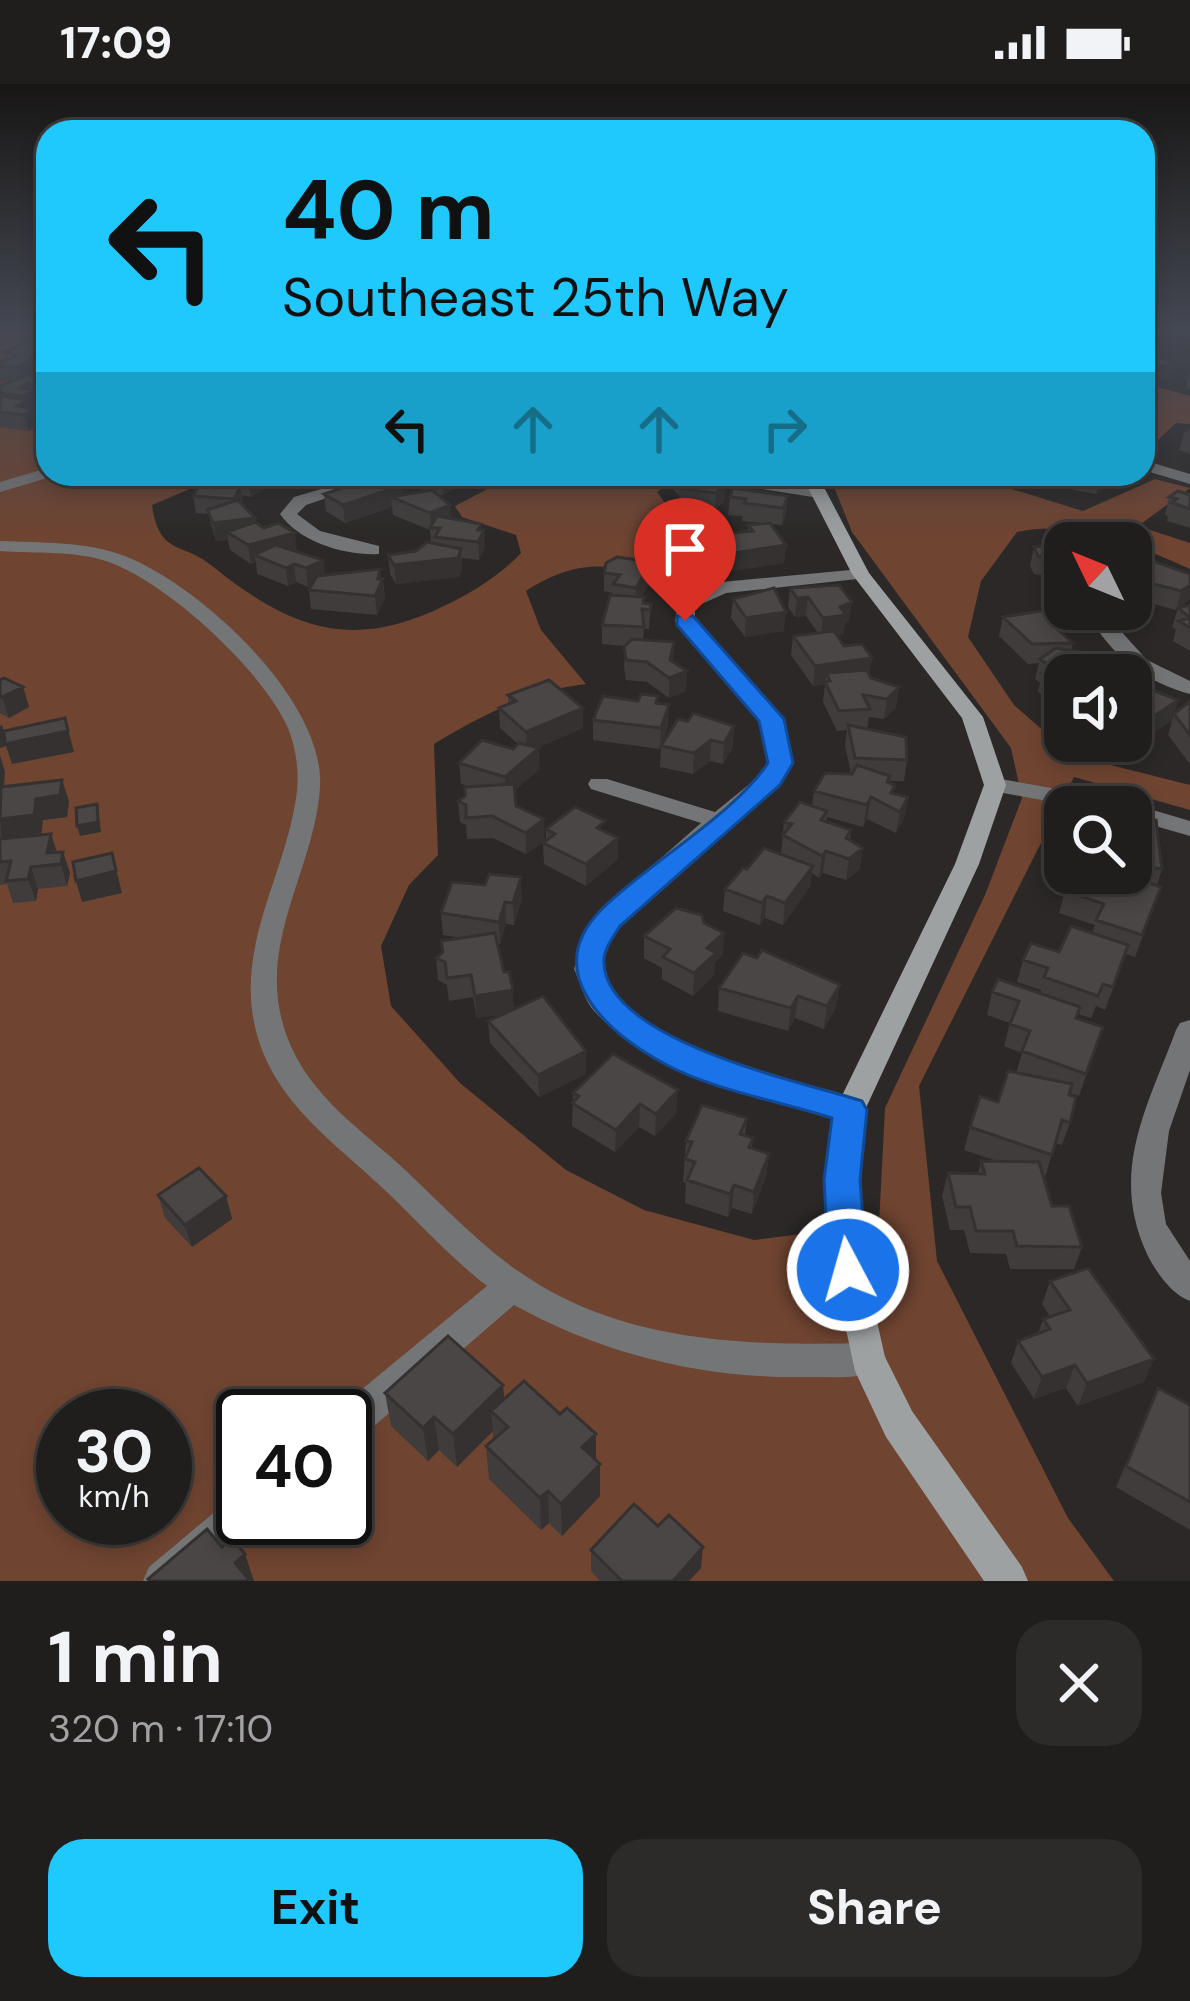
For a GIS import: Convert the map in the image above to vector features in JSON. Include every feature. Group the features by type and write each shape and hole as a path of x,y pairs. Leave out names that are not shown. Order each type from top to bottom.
{"street":[{"path":"1155,469 1190,479"},
{"path":"0,487 36,476"},
{"path":"349,486 300,501 288,514 293,523 323,537 373,550"},
{"path":"816,486 861,574 971,717 995,785 968,865 850,1110 842,1237 868,1359 898,1424 1008,1581"},
{"path":"0,546 92,554 134,567 188,606 284,702 305,743 309,766 302,823 260,965 270,1032 296,1091 512,1286 632,1341 696,1358 762,1363 868,1359"},
{"path":"850,1110 678,1057 615,1013 590,974 589,953 609,919 770,779 781,763 771,719 685,621 686,604 722,588 861,574"},
{"path":"1107,630 1116,646 1143,669 1190,688"},
{"path":"599,784 721,821"},
{"path":"995,785 1044,794"},
{"path":"1152,817 1190,829"},
{"path":"1190,1030 1140,1180 1151,1236 1190,1286"},
{"path":"372,1404 512,1286"},
{"path":"163,1581 216,1537"}],"shaded area":[{"path":"0,400 36,400 36,486 197,486 152,505 166,540 201,558 268,605 323,627 381,628 412,619 446,605 504,569 521,553 516,535 462,517 455,506 493,486 666,486 657,492 673,514 704,529 696,544 723,580 581,568 526,591 541,630 586,684 507,705 434,744 438,855 409,885 381,946 391,1006 460,1083 566,1170 644,1210 754,1240 879,1224 885,1108 985,895 1022,798 1011,748 852,532 834,486 1002,486 1083,511 1139,486 1155,486 1155,479 1190,488 1143,522 1044,522 1044,529 1017,532 981,581 968,637 1014,705 1044,731 1044,762 1099,762 1190,785 1190,810 1152,799 1152,786 1106,786 1074,777 1069,786 1044,786 1044,837 919,1086 937,1261 1068,1518 1114,1581 0,1581"},
{"path":"1155,400 1190,400 1190,424 1176,423 1155,443"},
{"path":"1152,531 1190,543 1190,569 1152,552"}],"building":[{"path":"0,400 28,400 17,406 35,409 24,415 0,412"},
{"path":"199,486 240,487 234,499 193,496"},
{"path":"347,486 400,486 343,505 324,494"},
{"path":"685,486 723,486 716,493 682,489"},
{"path":"733,488 788,496 783,508 744,503 746,499 730,497"},
{"path":"432,490 450,505 430,513 391,497"},
{"path":"1178,491 1190,495 1190,509 1172,503 1177,499 1169,497"},
{"path":"238,500 255,518 213,523 207,510"},
{"path":"437,516 481,524 478,530 484,530 478,542 435,537 440,528 430,528"},
{"path":"255,522 264,528 278,523 295,533 248,545 227,532"},
{"path":"770,523 786,545 734,553 722,534 753,531 748,525"},
{"path":"427,542 461,549 458,558 394,565 388,555 416,551"},
{"path":"276,545 323,560 306,568 294,564 286,568 254,555"},
{"path":"617,557 651,562 636,588 613,584 620,575 604,573 606,563"},
{"path":"1152,561 1190,574 1190,585 1181,591 1152,583"},
{"path":"380,569 378,579 383,579 375,596 309,590 317,576"},
{"path":"839,585 852,602 840,607 846,615 823,618 808,597 797,598 790,588"},
{"path":"774,588 786,612 746,618 733,599"},
{"path":"610,595 644,597 643,603 651,604 650,610 642,609 644,627 602,625"},
{"path":"1044,610 1044,630 1059,630 1073,643 1032,644 1003,617"},
{"path":"834,631 844,646 862,644 872,658 815,666 793,636"},
{"path":"632,639 674,642 670,660 687,671 669,678 647,662 626,660 624,647"},
{"path":"1056,648 1079,652 1078,654 1047,654"},
{"path":"867,670 871,678 899,687 887,699 863,695 870,709 839,711 825,682 830,681 826,673"},
{"path":"0,680 23,687 2,697"},
{"path":"549,680 583,708 526,732 499,708 516,701 508,695"},
{"path":"1152,690 1178,700 1152,718"},
{"path":"641,694 658,696 656,703 669,705 661,728 593,720 603,696 638,701"},
{"path":"1190,701 1190,735 1174,714"},
{"path":"693,713 734,726 724,743 711,740 694,753 661,746 678,719 688,721"},
{"path":"65,718 68,731 5,744 4,731"},
{"path":"848,725 906,737 907,760 855,758"},
{"path":"482,740 513,749 519,743 539,748 505,777 459,763"},
{"path":"857,765 890,776 887,782 895,785 891,793 908,797 900,812 871,797 867,805 814,791 825,773 852,774"},
{"path":"62,780 60,795 36,799 34,815 0,819 1,787"},
{"path":"514,784 516,806 544,819 526,833 492,816 466,818 466,805 458,801 465,796 465,787"},
{"path":"800,802 827,811 821,820 851,830 846,838 863,848 849,859 826,851 822,856 783,835 792,824 784,822"},
{"path":"97,804 98,822 77,826 76,808"},
{"path":"575,807 605,821 597,828 618,838 586,864 543,843 555,834 546,829"},
{"path":"1152,820 1156,820 1162,869 1152,868"},
{"path":"51,834 47,853 63,852 61,864 31,867 28,879 6,881 11,861 0,862 0,839"},
{"path":"764,848 813,866 785,903 767,896 762,903 725,889"},
{"path":"112,853 116,871 76,881 73,862"},
{"path":"489,874 521,877 513,903 505,902 499,922 441,913 452,882 485,885"},
{"path":"1152,884 1161,887 1142,935 1096,920 1104,904 1074,894 1152,894"},
{"path":"676,908 702,915 704,923 724,933 707,948 716,953 694,973 663,957 670,949 644,936"},
{"path":"1071,926 1128,945 1113,987 1103,984 1098,996 1044,977 1048,968 1023,960 1031,943 1059,952"},
{"path":"495,933 513,990 475,996 471,975 447,978 445,962 436,958 443,952 441,941"},
{"path":"762,950 840,985 827,1006 798,996 791,1008 719,988 743,953 757,958"},
{"path":"998,979 1080,1007 1076,1018 1103,1027 1086,1074 1022,1051 1030,1031 1010,1024 1019,1001 992,992"},
{"path":"543,996 586,1051 538,1075 488,1021"},
{"path":"613,1054 678,1090 656,1114 640,1104 616,1130 572,1103 579,1096 573,1093"},
{"path":"1008,1071 1072,1084 1069,1095 1076,1097 1070,1123 1062,1120 1052,1155 970,1127 980,1096 998,1102"},
{"path":"702,1105 747,1118 740,1134 753,1138 749,1147 769,1154 754,1192 734,1185 730,1194 687,1180 695,1162 685,1159 692,1142 686,1141"},
{"path":"981,1161 1039,1162 1052,1206 1069,1206 1082,1247 1017,1246 1013,1231 976,1231 970,1207 956,1207 948,1173 985,1174"},
{"path":"199,1168 226,1196 185,1225 158,1195"},
{"path":"1088,1268 1154,1359 1087,1383 1075,1365 1042,1377 1018,1341 1050,1329 1043,1319 1070,1310 1050,1281"},
{"path":"448,1336 503,1385 453,1434 434,1417 423,1428 385,1393"},
{"path":"524,1381 560,1414 567,1408 596,1434 582,1447 600,1464 561,1504 548,1491 540,1498 486,1446 508,1427 491,1411"},
{"path":"1158,1388 1190,1405 1190,1502 1126,1466"},
{"path":"634,1504 658,1526 669,1515 703,1547 673,1581 622,1581 591,1550"},
{"path":"207,1529 216,1545 238,1545 245,1554 235,1563 250,1581 148,1579"}],"route":[{"path":"685,621 771,719 778,733 781,763 770,779 609,919 589,953 590,974 615,1013 678,1057 706,1070 850,1110 842,1180 842,1237 848,1270"}]}
